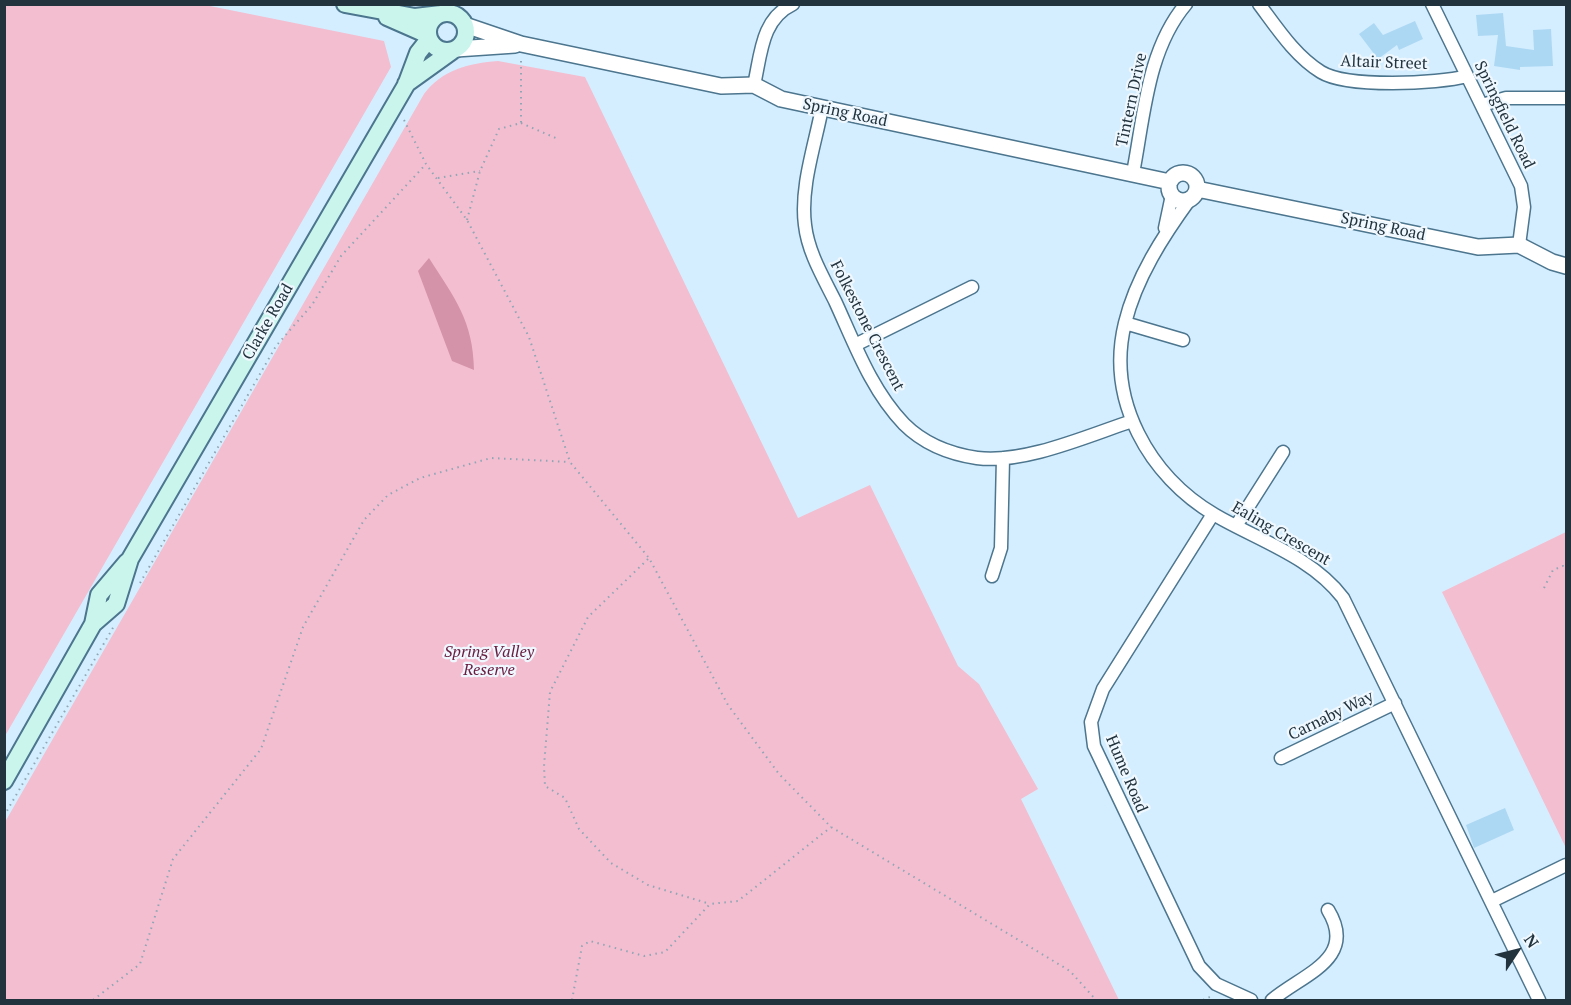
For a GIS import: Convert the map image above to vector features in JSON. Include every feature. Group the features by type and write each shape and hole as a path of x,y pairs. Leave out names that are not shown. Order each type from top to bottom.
{"main road":[{"path":"345,4 376,12 415,16 446,10 456,15 464,24"},
{"path":"376,12 429,37 436,48 454,50 465,39 464,24 470,4"},
{"path":"429,37 431,22 446,10"},
{"name":"Clarke Road","path":"4,781 93,624 116,604 130,559 406,85 418,53 429,37"},
{"name":"Clarke Road","path":"406,85 454,50"}],"street":[{"path":"754,86 766,29 780,11 793,4"},
{"name":"Tintern Drive","path":"1133,173 1156,59 1170,26 1186,4"},
{"name":"Altair Street","path":"1259,4 1302,56 1319,71 1335,79 1398,82 1449,81 1467,76"},
{"name":"Springfield Road","path":"1432,4 1521,186 1524,207 1519,245"},
{"name":"Spring Road","path":"464,24 521,44 727,87 754,86 781,99 1133,173 1171,188"},
{"name":"Spring Road","path":"454,50 521,44"},
{"path":"1482,105 1506,98 1566,98"},
{"name":"Folkestone Crescent","path":"822,108 805,197 804,224 812,253 855,345 891,409 919,436 935,446 965,455 1003,458 1058,445 1132,421"},
{"path":"1180,173 1189,174 1196,180 1193,194 1178,199 1171,188 1180,173"},
{"name":"Ealing Crescent","path":"1163,235 1171,188"},
{"name":"Spring Road","path":"1193,194 1478,247 1519,245"},
{"name":"Ealing Crescent","path":"1193,194 1163,235 1131,302 1125,323 1121,376 1132,421 1147,452 1161,471 1180,490 1213,514 1311,566 1334,586 1348,606 1539,1000"},
{"path":"1519,245 1552,262 1566,266"},
{"path":"855,345 972,288"},
{"path":"1125,323 1183,340"},
{"path":"1236,526 1282,452"},
{"path":"992,576 1001,548 1003,458"},
{"name":"Hume Road","path":"1213,514 1103,689 1094,710 1091,735 1116,797 1199,966 1216,984 1251,1000"},
{"name":"Carnaby Way","path":"1281,758 1395,703"},
{"path":"1492,901 1566,865"},
{"path":"1272,1000 1326,961 1335,951 1338,929 1328,910"}],"path":[{"path":"521,44 521,123"},
{"path":"396,101 426,164 467,220 529,337 570,462 649,558 728,705 779,774 831,827 1070,971 1096,1000"},
{"path":"467,220 480,171 499,129 521,123 558,139"},
{"path":"134,591 276,346 312,305 341,256 426,164"},
{"path":"438,178 480,171"},
{"path":"93,1000 140,964 173,859 261,749 303,627 364,520 388,495 420,478 491,458 570,462"},
{"path":"649,558 588,617 550,692 544,766 545,786 566,798 579,829 611,863 648,885 710,904 738,901 831,827"},
{"path":"1544,588 1553,570 1563,566 1566,569"},
{"path":"4,816 117,622"},
{"path":"572,1000 582,946 590,941 644,956 665,952 710,904"}],"green space":[{"path":"5,4 205,5 384,41 391,67 5,736"},
{"name":"Spring Valley Reserve","path":"498,61 585,77 798,518 870,485 958,666 979,684 1038,789 1021,799 1119,1000 5,1000 5,822 424,94 439,79 457,69"},
{"path":"1566,532 1566,845 1565,846 1442,592"}],"shaded area":[{"path":"429,258 454,298 466,323 473,353 474,370 452,361 418,271"}],"building":[{"path":"1503,13 1506,46 1534,50 1533,30 1551,29 1553,66 1520,67 1520,70 1494,66 1498,35 1478,36 1476,15"},
{"path":"1415,21 1423,39 1399,50 1397,45 1378,59 1359,34 1374,23 1383,35"},
{"path":"1505,808 1514,830 1474,848 1466,825"}]}
